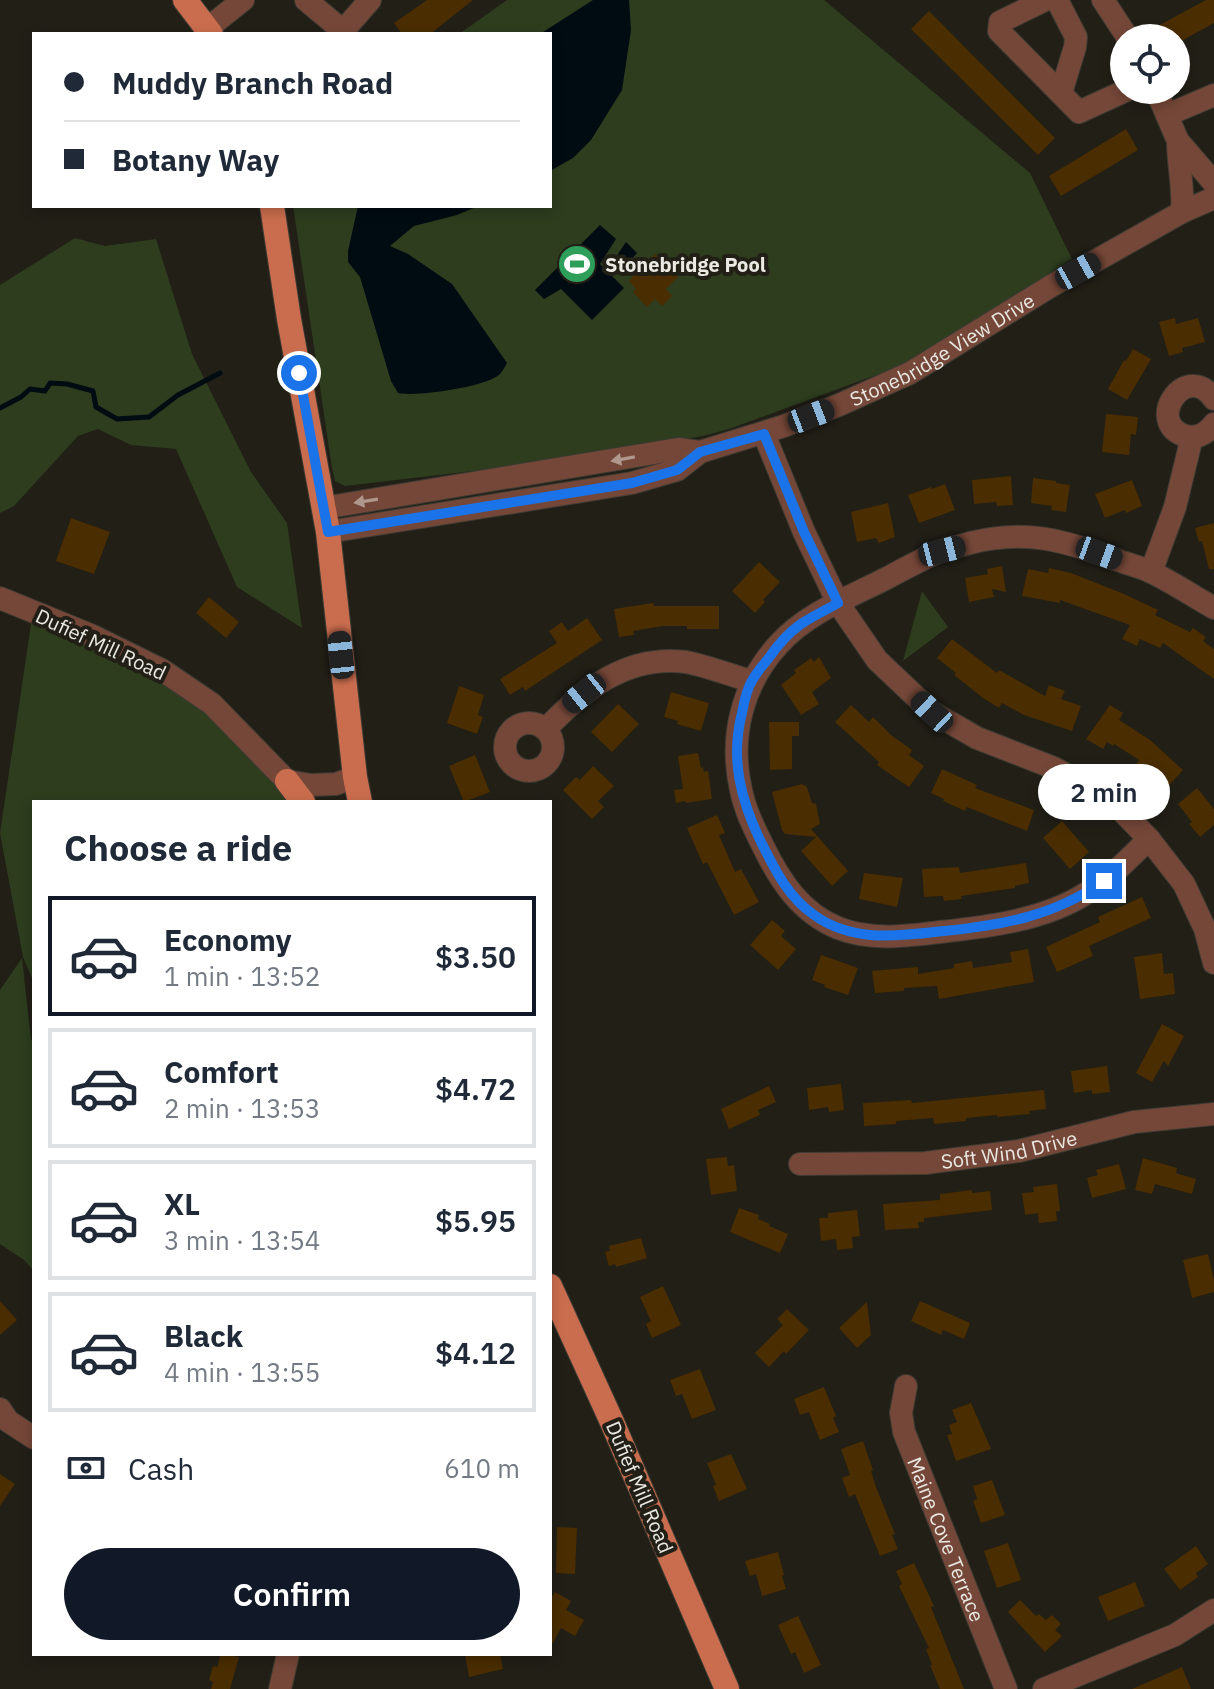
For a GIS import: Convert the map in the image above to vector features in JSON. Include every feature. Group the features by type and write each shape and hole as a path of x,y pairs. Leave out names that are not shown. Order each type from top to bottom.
{"main road":[{"path":"185,0 210,31"},
{"path":"272,208 326,520 360,800"},
{"path":"287,781 301,800"},
{"name":"Dufief Mill Road","path":"552,1290 727,1689"}],"street":[{"path":"210,31 243,0"},
{"path":"306,0 343,31 370,0"},
{"path":"1045,0 1000,22 999,31 1079,112 1110,98"},
{"path":"1057,0 1076,37 1061,93"},
{"path":"1103,0 1119,24"},
{"path":"1167,115 1214,95"},
{"path":"1162,104 1178,141 1214,183"},
{"path":"1178,141 1182,212"},
{"name":"Stonebridge View Drive","path":"326,520 632,483 677,470 700,452 764,434 910,373 1051,286 1182,212 1214,198"},
{"path":"1214,399 1204,389 1195,386 1179,390 1170,402 1169,418 1177,431 1192,437 1207,432 1214,424"},
{"path":"764,434 804,532 838,603 877,660 932,712 977,738 1054,768 1117,806 1149,839 1184,884 1210,927 1214,963"},
{"path":"1151,572 1175,507 1192,437"},
{"path":"1149,839 1083,896 1045,912 997,926 877,937 836,927 813,915 789,892 775,871 749,817 736,767 738,728 751,681 778,645 799,625 942,551 990,538 1032,536 1073,544 1151,572 1214,608"},
{"name":"Dufief Mill Road","path":"0,598 93,636 162,670 212,704 287,781"},
{"path":"546,729 599,681 633,666 685,662 751,681"},
{"path":"287,781 311,785 336,784 355,777"},
{"name":"Soft Wind Drive","path":"800,1164 925,1163 1019,1151 1134,1122 1214,1114"},
{"name":"Maine Cove Terrace","path":"906,1386 901,1413 904,1432 1006,1689"},
{"path":"0,1409 8,1421 32,1437"},
{"path":"1044,1689 1175,1635 1214,1610"},
{"path":"280,1689 288,1656"}],"green space":[{"path":"507,0 824,0 1030,173 1072,259 906,364 729,429 552,462 345,486 335,481 332,468 293,208 552,208 552,32 462,32"},
{"path":"75,238 105,246 156,239 192,354 251,472 287,523 302,628 237,587 176,449 131,445 98,429 78,436 14,506 0,513 0,285"},
{"path":"922,591 948,627 903,661"},
{"path":"33,611 162,670 301,800 32,800 32,978 23,957 0,833"},
{"path":"22,958 32,1041 32,1269 0,1244 0,990"}],"shaded area":[{"path":"593,0 629,0 631,30 622,90 591,140 573,158 552,170 552,32 543,32"},
{"path":"358,208 473,208 414,226 390,246 408,254 452,284 507,363 500,374 481,383 451,390 398,393 391,381 360,277 348,262"},
{"path":"600,225 616,239 600,264 624,288 592,320 561,289 544,299 535,290"},
{"path":"626,242 637,253 625,267 616,257"}],"building":[{"path":"427,0 473,0 433,32 401,32 394,23"},
{"path":"1206,0 1214,0 1214,23 1190,36 1190,24 1161,24"},
{"path":"929,11 1055,138 1038,155 911,29"},
{"path":"1126,129 1138,150 1061,196 1049,176"},
{"path":"655,254 678,277 666,289 672,296 662,306 655,299 647,307 633,292 636,289 629,281 633,277 630,274"},
{"path":"1175,318 1176,324 1198,318 1205,342 1182,348 1183,352 1169,356 1159,322"},
{"path":"1133,349 1151,359 1127,400 1108,389"},
{"path":"1106,414 1138,417 1136,435 1131,434 1129,455 1102,452"},
{"path":"1011,476 1013,505 997,506 996,502 974,504 972,480"},
{"path":"1033,478 1070,485 1066,512 1031,503"},
{"path":"1132,480 1142,506 1105,518 1095,494"},
{"path":"945,484 955,510 919,523 908,495"},
{"path":"888,503 895,537 879,543 876,538 857,542 851,512"},
{"path":"71,518 110,532 94,574 56,561"},
{"path":"1214,523 1214,569 1209,569 1202,541 1199,542 1195,528"},
{"path":"759,562 780,582 755,613 732,591"},
{"path":"1002,566 1006,592 992,589 994,597 969,602 965,578 988,574 987,569"},
{"path":"1049,568 1071,573 1124,594 1158,610 1155,615 1190,632 1193,628 1206,637 1203,641 1214,649 1214,679 1163,643 1160,648 1140,639 1137,646 1122,639 1130,625 1060,600 1060,603 1022,596 1028,569 1048,573"},
{"path":"209,597 239,622 226,638 196,613"},
{"path":"653,603 654,606 719,606 719,629 663,626 633,631 634,635 619,637 614,609"},
{"path":"587,618 602,640 525,691 523,687 510,695 500,679 557,643 549,631 562,622 568,631"},
{"path":"952,639 997,673 999,670 1045,696 1049,685 1065,691 1061,699 1081,706 1072,731 1024,715 1002,703 999,708 983,698 937,658"},
{"path":"819,657 831,678 812,692 819,704 801,715 781,685 796,673 794,670 811,658 814,662"},
{"path":"459,686 484,695 478,715 483,717 477,734 447,723"},
{"path":"671,692 709,703 701,731 664,717"},
{"path":"618,704 639,724 612,752 591,732"},
{"path":"851,705 869,722 873,717 912,750 909,755 924,766 909,787 877,765 879,762 835,722"},
{"path":"1110,705 1123,713 1119,720 1150,740 1183,770 1162,793 1149,781 1152,778 1136,764 1139,760 1114,744 1107,742 1103,749 1086,739"},
{"path":"769,722 799,722 799,736 792,736 792,769 770,770"},
{"path":"698,753 701,768 704,772 708,771 712,799 676,803 674,790 683,789 678,756"},
{"path":"475,755 490,792 463,800 449,766"},
{"path":"593,766 614,786 598,801 604,807 592,819 563,790 576,777 580,780"},
{"path":"942,769 977,785 975,788 1034,810 1027,831 967,807 965,811 931,793"},
{"path":"802,784 807,787 812,803 816,804 820,824 811,829 848,871 832,886 801,851 816,837 785,834 782,830 772,792"},
{"path":"1197,788 1214,809 1214,825 1200,837 1178,804"},
{"path":"717,815 725,833 719,835 735,872 741,869 759,902 734,915 707,862 703,864 687,828"},
{"path":"1062,821 1089,852 1070,869 1043,838"},
{"path":"1026,863 1029,883 1015,888 944,901 943,896 924,897 922,869 959,867 960,873"},
{"path":"864,873 903,878 897,907 859,899"},
{"path":"1142,897 1151,918 1089,946 1093,956 1057,972 1046,947 1100,922 1098,917"},
{"path":"772,920 785,931 781,936 796,949 778,970 750,945"},
{"path":"1028,949 1034,982 939,999 937,986 875,993 872,971 918,967 918,974 954,968 954,964 972,961 973,968 1012,962 1010,952"},
{"path":"1162,953 1164,974 1173,973 1175,994 1140,999 1134,957"},
{"path":"821,955 858,968 848,995 812,980"},
{"path":"1162,1024 1184,1036 1168,1066 1164,1061 1152,1082 1136,1073"},
{"path":"1107,1066 1110,1092 1092,1094 1092,1090 1074,1093 1071,1071"},
{"path":"841,1084 844,1110 829,1112 828,1107 809,1110 807,1088"},
{"path":"769,1086 776,1102 758,1110 760,1115 729,1129 721,1109"},
{"path":"1044,1090 1046,1109 1029,1111 1030,1114 966,1118 966,1121 934,1124 933,1118 864,1126 863,1103 911,1100 912,1103"},
{"path":"727,1157 728,1166 734,1165 737,1191 711,1195 706,1159"},
{"path":"1143,1158 1177,1168 1176,1173 1196,1179 1192,1194 1155,1184 1152,1194 1135,1190"},
{"path":"1119,1164 1126,1189 1092,1198 1087,1178 1098,1175 1096,1170"},
{"path":"1057,1184 1060,1211 1056,1211 1057,1221 1039,1223 1038,1213 1025,1215 1022,1193 1034,1192 1033,1187"},
{"path":"972,1190 972,1193 990,1191 992,1210 924,1218 924,1222 918,1222 919,1228 885,1230 883,1204 940,1200 940,1194"},
{"path":"739,1208 759,1215 758,1219 788,1234 780,1253 730,1232"},
{"path":"857,1210 860,1236 852,1237 853,1248 837,1250 836,1239 821,1241 819,1218 828,1218 828,1213"},
{"path":"641,1238 647,1258 616,1267 615,1264 609,1266 605,1252 610,1251 609,1246"},
{"path":"1208,1254 1214,1292 1192,1298 1183,1260"},
{"path":"663,1286 681,1325 652,1338 646,1324 651,1321 640,1297"},
{"path":"0,1301 17,1320 0,1335"},
{"path":"920,1301 970,1323 964,1339 943,1330 941,1335 911,1321"},
{"path":"867,1302 871,1335 857,1348 839,1328"},
{"path":"787,1309 809,1330 769,1367 755,1353 783,1325 777,1319"},
{"path":"700,1369 716,1410 692,1419 682,1394 676,1396 670,1380"},
{"path":"824,1387 839,1432 820,1440 809,1412 800,1415 794,1399"},
{"path":"971,1403 991,1449 956,1461 947,1435 952,1434 949,1425 957,1422 952,1410"},
{"path":"863,1441 898,1549 880,1556 855,1494 849,1497 842,1478 850,1475 841,1449"},
{"path":"731,1454 747,1489 719,1501 707,1463"},
{"path":"0,1474 15,1484 0,1506"},
{"path":"992,1480 1005,1515 981,1523 973,1501 977,1499 973,1486"},
{"path":"557,1527 577,1528 575,1574 556,1573"},
{"path":"1008,1543 1021,1580 997,1588 984,1551"},
{"path":"1196,1546 1208,1564 1196,1573 1198,1577 1180,1590 1164,1569"},
{"path":"778,1552 786,1589 762,1596 756,1574 750,1576 745,1561"},
{"path":"914,1563 934,1606 931,1607 964,1689 940,1689 930,1665 926,1649 929,1648 899,1586 902,1584 896,1571"},
{"path":"1135,1582 1145,1606 1108,1621 1098,1597"},
{"path":"555,1592 571,1601 566,1610 584,1620 575,1636 561,1628 552,1644 552,1597"},
{"path":"1020,1600 1036,1616 1039,1614 1046,1620 1052,1615 1061,1624 1055,1630 1062,1636 1045,1652 1008,1612"},
{"path":"798,1616 821,1665 804,1673 778,1625"},
{"path":"220,1656 239,1657 230,1689 211,1689 213,1682 209,1680 213,1666 217,1667"},
{"path":"465,1656 500,1656 503,1669 469,1677"},
{"path":"1182,1667 1191,1689 1132,1689"}],"waterway":[{"path":"0,408 30,389 45,391 50,383 67,384 93,391 96,407 117,419 149,417 178,395 220,373"}],"place":[{"name":"Stonebridge Pool","path":"577,264"}],"route":[{"path":"299,373 328,532 632,483 677,470 700,452 764,434 804,532 838,603 799,625 778,645 751,681 738,728 736,767 741,792 749,817 775,871 789,892 813,915 836,927 877,937 997,926 1045,912 1083,896 1104,881"}]}
